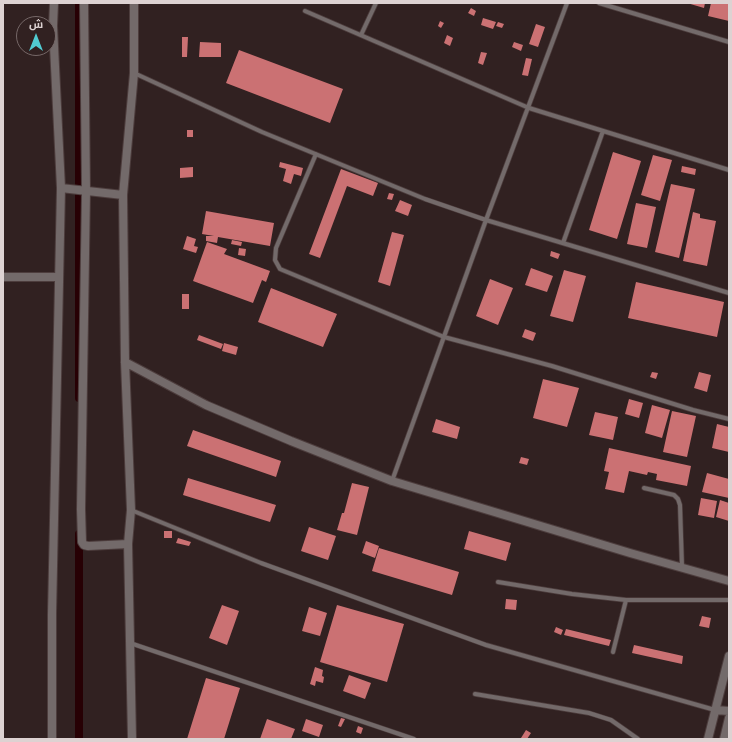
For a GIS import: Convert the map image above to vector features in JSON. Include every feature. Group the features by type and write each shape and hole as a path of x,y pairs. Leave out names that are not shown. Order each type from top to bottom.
{"street":[{"path":"52,739 52,614 61,188 53,26 54,3"},
{"path":"84,3 86,191 82,542 84,545 88,546 128,544"},
{"path":"132,739 128,544 131,510 125,362 123,195 134,73 134,3"},
{"path":"61,188 123,195"},
{"path":"3,276 59,277"},
{"path":"125,362 206,405 291,442 392,480 729,580"},
{"path":"708,739 729,656"},
{"path":"715,710 729,711"},
{"path":"724,739 729,718"}],"lane":[{"path":"361,35 376,3"},
{"path":"392,480 486,220 567,3"},
{"path":"599,3 729,42"},
{"path":"305,11 529,108 729,170"},
{"path":"134,73 262,132 425,199 486,220 729,293"},
{"path":"563,243 603,131"},
{"path":"316,154 276,248 275,260 280,269 444,337 552,366 693,410 729,419"},
{"path":"644,488 674,495 678,499 680,506 682,567"},
{"path":"131,510 261,563 486,645 715,710"},
{"path":"498,582 572,594 626,600 729,600"},
{"path":"612,652 626,600"},
{"path":"130,643 414,739"},
{"path":"475,694 589,713 611,720 638,739"}],"building":[{"path":"687,3 705,3 704,8"},
{"path":"711,3 729,3 729,21 708,16"},
{"path":"471,8 476,11 474,16 468,13"},
{"path":"483,18 496,22 493,29 481,25"},
{"path":"440,21 444,23 441,28 438,26"},
{"path":"498,22 504,24 502,28 496,26"},
{"path":"536,24 545,27 538,47 529,44"},
{"path":"447,35 453,38 450,46 444,43"},
{"path":"182,37 188,37 187,57 182,57"},
{"path":"200,42 221,43 221,57 199,57"},
{"path":"514,42 523,45 521,51 512,47"},
{"path":"239,50 343,89 330,123 226,83"},
{"path":"481,52 487,53 483,65 478,63"},
{"path":"526,58 532,59 528,76 522,75"},
{"path":"187,130 193,130 193,137 187,137"},
{"path":"613,152 641,161 617,239 589,230"},
{"path":"653,155 672,160 660,201 641,195"},
{"path":"280,162 303,168 301,176 294,174 291,184 283,181 286,169 279,167"},
{"path":"682,166 696,169 695,175 681,172"},
{"path":"193,167 193,177 180,178 180,168"},
{"path":"341,169 378,183 373,196 347,186 320,258 309,254"},
{"path":"671,184 695,189 679,258 655,252"},
{"path":"389,193 394,194 392,200 387,199"},
{"path":"400,200 412,205 408,216 395,211"},
{"path":"636,203 656,207 647,248 627,244"},
{"path":"206,211 274,223 270,246 218,237 217,243 206,241 206,236 214,236 202,234"},
{"path":"693,212 700,214 700,218 716,221 707,266 683,261"},
{"path":"392,232 404,235 390,286 378,282"},
{"path":"187,236 196,239 194,246 198,247 196,253 183,249"},
{"path":"232,240 242,242 241,246 231,244"},
{"path":"207,242 227,249 224,254 270,271 266,282 262,280 253,303 193,281"},
{"path":"239,248 246,249 245,256 238,255"},
{"path":"551,251 560,254 558,259 550,256"},
{"path":"531,268 553,276 547,292 525,285"},
{"path":"564,270 586,276 573,322 550,316"},
{"path":"490,279 513,288 498,325 476,316"},
{"path":"636,282 724,302 717,337 628,318"},
{"path":"271,288 337,314 323,347 258,322"},
{"path":"182,294 189,294 189,309 182,309"},
{"path":"525,329 536,333 533,341 522,337"},
{"path":"199,335 223,344 221,349 197,340"},
{"path":"224,343 238,347 236,355 222,351"},
{"path":"652,372 658,373 656,379 650,377"},
{"path":"699,372 711,375 707,392 694,388"},
{"path":"543,379 579,388 567,427 533,418"},
{"path":"629,399 643,403 639,418 625,414"},
{"path":"652,405 670,410 662,438 645,433"},
{"path":"672,411 696,416 687,457 663,452"},
{"path":"595,412 618,417 613,440 589,435"},
{"path":"436,419 460,427 457,439 432,432"},
{"path":"717,424 729,427 729,452 712,448"},
{"path":"193,430 281,461 276,477 187,446"},
{"path":"609,448 691,466 687,486 656,480 657,474 648,472 647,475 629,471 624,493 605,489 609,472 604,471"},
{"path":"521,457 529,459 527,465 519,463"},
{"path":"707,473 729,479 729,498 702,492"},
{"path":"188,478 276,505 270,522 183,495"},
{"path":"352,483 369,487 357,535 337,530 342,513 344,513"},
{"path":"701,498 717,501 714,518 698,515"},
{"path":"720,500 729,503 729,521 716,517"},
{"path":"309,527 336,536 328,560 301,551"},
{"path":"164,531 172,531 172,538 164,538"},
{"path":"469,531 511,543 506,561 464,549"},
{"path":"178,538 191,542 189,546 176,543"},
{"path":"366,541 379,546 375,558 362,553"},
{"path":"379,548 459,572 452,595 372,571"},
{"path":"506,599 517,600 516,610 505,609"},
{"path":"222,605 239,611 227,645 209,638"},
{"path":"337,605 404,624 387,682 320,662"},
{"path":"309,607 327,613 320,636 302,631"},
{"path":"702,616 711,618 709,628 699,626"},
{"path":"556,627 563,630 561,635 554,632"},
{"path":"566,629 611,640 609,646 564,635"},
{"path":"634,645 683,656 682,664 632,653"},
{"path":"315,667 323,670 322,676 324,677 323,683 316,681 315,686 310,684"},
{"path":"349,675 371,683 365,699 343,691"},
{"path":"206,678 240,688 224,739 187,739"},
{"path":"341,718 345,719 341,727 338,726"},
{"path":"267,719 295,729 291,739 260,739"},
{"path":"306,719 323,725 319,737 302,731"},
{"path":"358,726 363,728 361,734 356,732"},
{"path":"526,730 531,733 527,739 523,739 521,738"}],"waterway":[{"path":"79,3 79,398"},
{"path":"79,534 79,739"}]}
